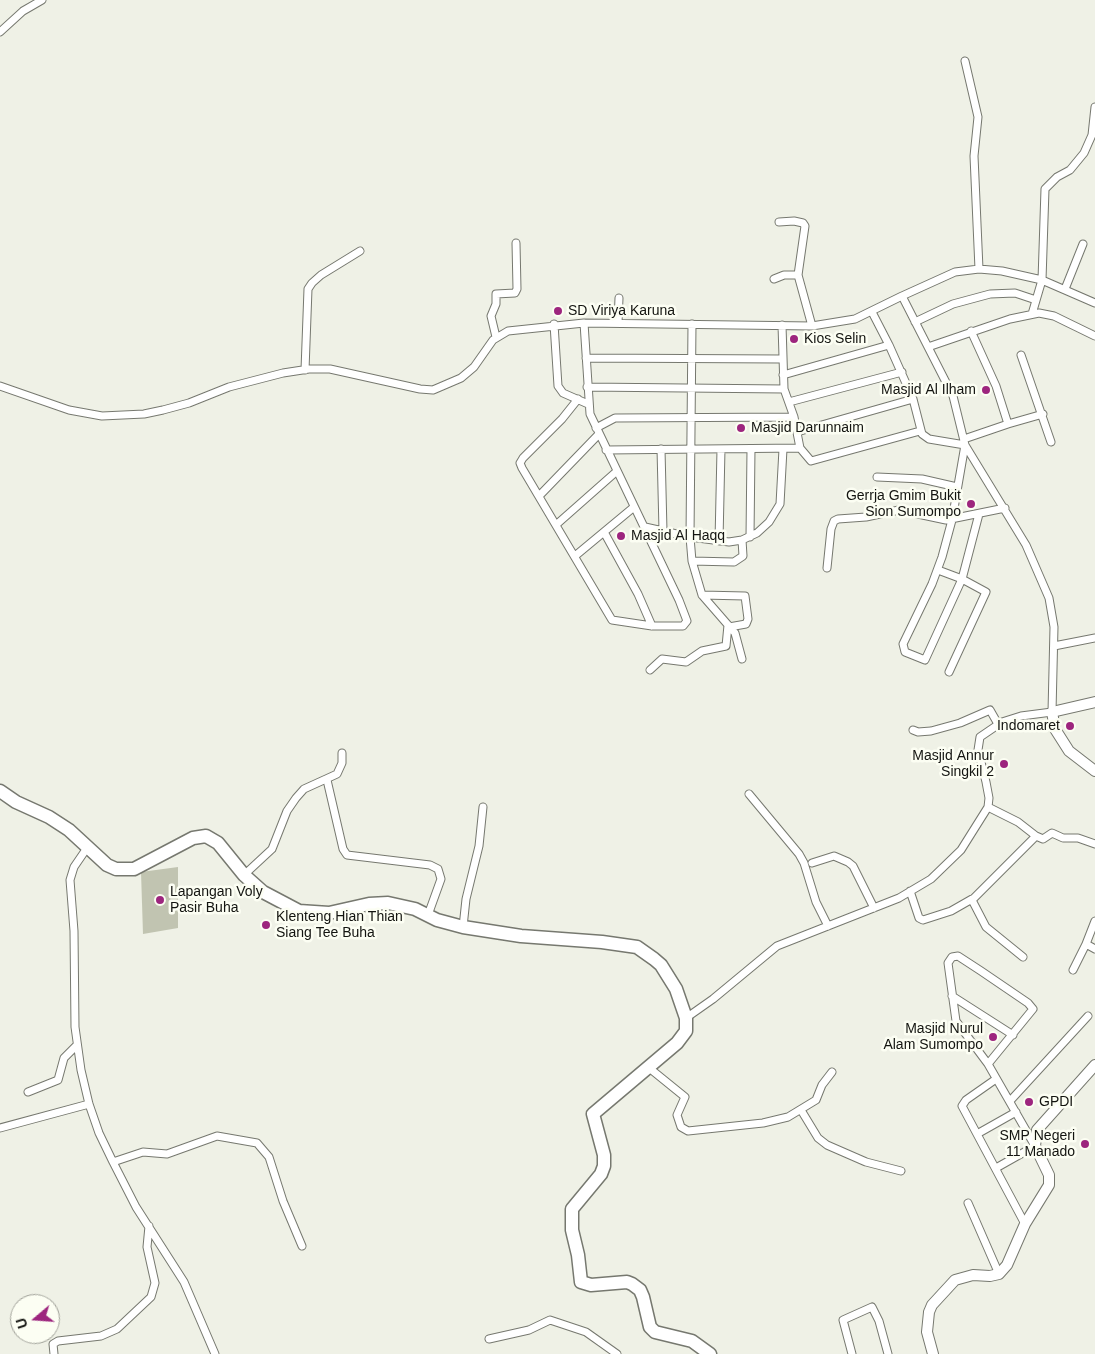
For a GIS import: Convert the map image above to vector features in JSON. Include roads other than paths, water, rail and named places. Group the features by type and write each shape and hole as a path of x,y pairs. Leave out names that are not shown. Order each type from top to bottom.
{"highway":[{"path":"0,791 16,802 49,817 69,830 108,866 116,869 134,870 193,838 206,836 218,843 244,876 277,900 304,912 329,913 369,904 388,903 415,909 463,927 521,936 602,942 636,947 662,965 676,989 686,1018 686,1031 682,1038 593,1114 604,1155 604,1166 601,1174 575,1204 571,1213 572,1230 578,1255 579,1278 587,1285 628,1282 632,1284 640,1290 650,1327 655,1332 692,1342 710,1354"}],"street":[{"path":"0,32 23,11 42,0"},
{"path":"965,61 978,117 974,156 979,269"},
{"path":"1032,314 1042,280 1045,189 1057,177 1070,170 1084,153 1092,135 1095,107"},
{"path":"778,222 794,221 805,226 798,275 812,326"},
{"path":"496,338 491,316 496,304 496,294 514,293 517,289 516,243"},
{"path":"1065,289 1083,244"},
{"path":"305,370 308,289 321,275 360,251"},
{"path":"0,386 85,414 144,414 189,403 229,388 305,370 330,369 420,389 433,390 461,378 474,367 496,338 508,331 554,324 584,323 812,326 845,322 872,312 955,272 979,269 1002,271 1042,280 1095,303"},
{"path":"774,279 784,275 798,275"},
{"path":"915,322 953,304 990,294 1014,293 1036,300"},
{"path":"902,296 953,396 964,442 983,477 1026,544 1043,580 1052,613 1054,646 1052,712 1055,729 1069,751 1095,771"},
{"path":"618,323 619,298"},
{"path":"872,312 902,372 913,399 920,431 928,439 964,442 1008,424 1043,414"},
{"path":"928,347 971,331 1032,314 1054,316 1095,336"},
{"path":"578,400 521,461 522,468 540,495 612,620 652,626 679,627 685,625 687,621 645,527 597,431 588,404 584,323"},
{"path":"554,324 558,386 563,393 588,404"},
{"path":"692,324 690,537 692,561 702,595 738,638 742,659"},
{"path":"782,325 784,389 794,417 800,448 812,461 920,431"},
{"path":"971,331 996,386 1008,424"},
{"path":"783,375 889,345"},
{"path":"1021,355 1043,414 1051,442"},
{"path":"586,358 782,359"},
{"path":"789,402 902,372"},
{"path":"587,387 784,389"},
{"path":"797,432 913,399"},
{"path":"540,495 597,431 616,418 794,417"},
{"path":"964,442 952,520 938,570 903,644 905,652 925,660 962,578 979,514"},
{"path":"606,450 800,448"},
{"path":"661,449 663,531"},
{"path":"750,537 751,449"},
{"path":"645,527 719,541 742,540 750,537 764,528 780,504 783,449"},
{"path":"719,541 721,450"},
{"path":"557,524 617,471"},
{"path":"878,477 922,479 956,488"},
{"path":"575,556 634,507"},
{"path":"827,568 831,529 834,521 838,519 899,510 942,520 952,520 1004,508"},
{"path":"604,532 638,594 652,626"},
{"path":"692,561 734,562 743,556 742,540"},
{"path":"938,570 962,578 984,590 986,594 948,672"},
{"path":"702,595 745,596 748,619 746,624 728,626"},
{"path":"650,670 662,659 686,662 702,651 726,646 728,626"},
{"path":"1054,646 1095,638"},
{"path":"686,1018 713,999 776,946 874,908 910,891 930,879 961,850 988,807 989,798 978,750 978,742 983,733 998,724 1021,716 1052,712 1095,702"},
{"path":"913,730 918,732 931,731 960,723 990,710 998,724"},
{"path":"244,876 272,849 287,811 296,798 304,790 337,774 340,770 342,753"},
{"path":"327,780 343,849 347,855 430,865 438,869 441,879 428,915"},
{"path":"749,794 799,854 804,863 816,902 828,926"},
{"path":"463,927 466,899 480,846 483,807"},
{"path":"988,807 1018,822 1043,839 1052,833 1060,837 1078,838 1095,844"},
{"path":"910,891 919,918 923,920 951,911 972,899 1036,836"},
{"path":"87,848 74,867 70,880 74,916 73,986 77,1046 90,1104 99,1133 113,1162 136,1207 184,1282 215,1354"},
{"path":"812,863 834,856 848,862 853,866 874,908"},
{"path":"972,899 972,904 986,927 1024,956"},
{"path":"1072,970 1086,944 1095,921"},
{"path":"1086,944 1095,949"},
{"path":"933,1354 927,1332 929,1312 944,1289 961,1277 999,1274 1007,1265 1025,1224 1049,1185 1047,1168 1010,1101 988,1064 956,1021 948,963 952,957 958,956 1032,1007 1031,1014 988,1064"},
{"path":"952,996 1013,1035"},
{"path":"1010,1101 1088,1016"},
{"path":"28,1092 58,1080 64,1058 77,1046"},
{"path":"1035,1146 1036,1130 1095,1064"},
{"path":"648,1067 684,1097 677,1115 680,1125 687,1131 770,1122 788,1117 816,1100 822,1085 832,1072"},
{"path":"996,1079 962,1103 962,1106 1025,1224"},
{"path":"0,1128 90,1104"},
{"path":"801,1110 818,1138 827,1145 866,1162 901,1171"},
{"path":"978,1134 1016,1112"},
{"path":"113,1162 144,1152 167,1154 217,1136 257,1143 269,1157 283,1201 302,1246"},
{"path":"996,1168 1035,1146"},
{"path":"968,1203 999,1274"},
{"path":"54,1354 53,1344 58,1341 101,1336 117,1329 151,1297 156,1284 147,1247 149,1226"},
{"path":"852,1354 843,1320 872,1307 879,1321 888,1354"},
{"path":"489,1340 529,1330 550,1320 586,1332 617,1354"}],"place":[{"name":"SD Viriya Karuna","path":"558,311"},
{"name":"Kios Selin","path":"794,339"},
{"name":"Masjid Al Ilham","path":"986,390"},
{"name":"Masjid Darunnaim","path":"741,428"},
{"name":"Gerrja Gmim Bukit Sion Sumompo","path":"971,504"},
{"name":"Masjid Al Haqq","path":"621,536"},
{"name":"Indomaret","path":"1070,726"},
{"name":"Masjid Annur Singkil 2","path":"1004,764"},
{"name":"Lapangan Voly Pasir Buha","path":"160,900"},
{"name":"Klenteng Hian Thian Siang Tee Buha","path":"266,925"},
{"name":"Masjid Nurul Alam Sumompo","path":"993,1037"},
{"name":"GPDI","path":"1029,1102"},
{"name":"SMP Negeri 11 Manado","path":"1085,1144"}]}
